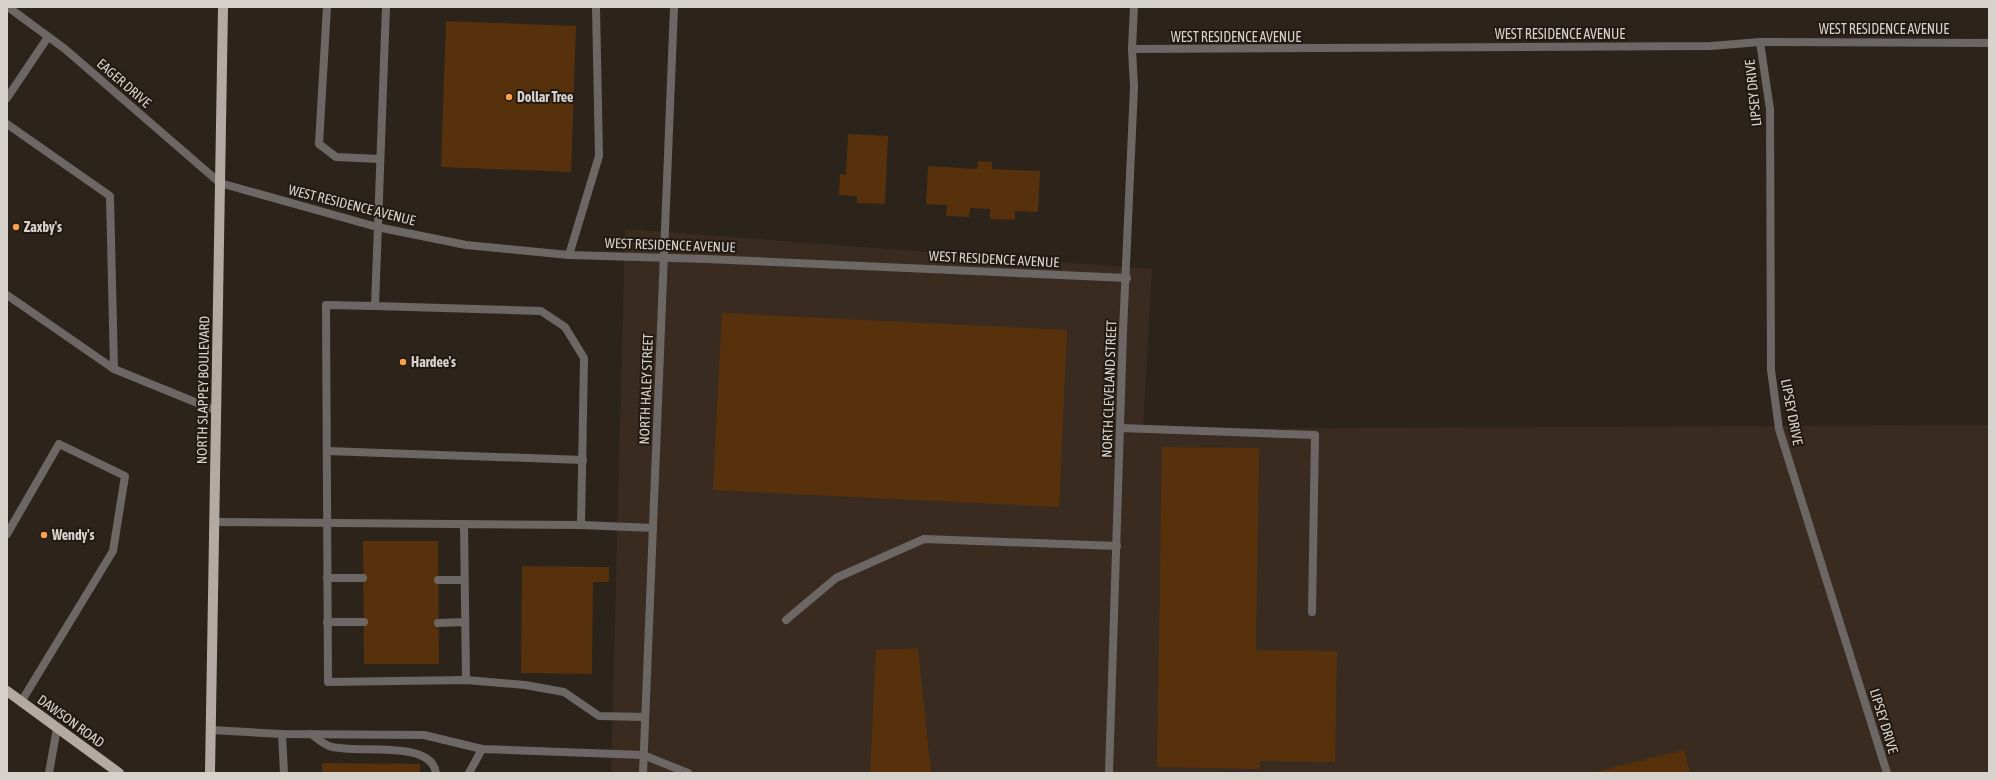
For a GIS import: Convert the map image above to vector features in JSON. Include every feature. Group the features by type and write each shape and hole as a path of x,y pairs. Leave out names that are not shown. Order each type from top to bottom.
{"main road":[{"name":"NORTH SLAPPEY BOULEVARD","path":"210,773 223,7"},
{"name":"DAWSON ROAD","path":"7,691 119,773"}],"street":[{"name":"EAGER DRIVE","path":"8,7 48,37 220,183"},
{"path":"327,7 319,144 336,157 380,159"},
{"path":"375,306 386,7"},
{"path":"569,255 599,156 596,7"},
{"name":"NORTH HALEY STREET","path":"643,773 674,7"},
{"name":"NORTH CLEVELAND STREET","path":"1109,773 1120,428 1134,88 1132,50 1134,7"},
{"path":"7,98 48,37"},
{"name":"WEST RESIDENCE AVENUE","path":"1132,50 1711,46 1760,42 1989,43"},
{"name":"LIPSEY DRIVE","path":"1760,42 1770,109 1771,370 1779,429 1887,773"},
{"path":"7,124 110,196 114,369"},
{"name":"WEST RESIDENCE AVENUE","path":"220,183 377,227 466,245 569,255 664,259 706,259 1127,278"},
{"path":"7,295 114,369 217,411"},
{"path":"582,525 584,358 565,327 541,311 326,305 328,682 466,680 525,685 564,692 599,716 645,716"},
{"path":"1120,428 1315,435 1312,612"},
{"path":"7,534 59,444 125,476 113,551 21,702"},
{"path":"326,451 583,460"},
{"path":"215,522 582,525 653,528"},
{"path":"464,524 466,680"},
{"path":"786,620 836,578 924,539 1117,546"},
{"path":"327,578 363,578"},
{"path":"438,580 464,580"},
{"path":"327,622 364,622"},
{"path":"438,623 465,622"},
{"path":"50,773 57,728"},
{"path":"211,730 282,734 424,735 482,748 644,754 688,773"},
{"path":"282,734 284,773"},
{"path":"311,734 330,746 404,751 426,756 436,768 436,773"},
{"path":"469,773 482,748"}],"shaded area":[{"path":"625,229 1152,269 1143,429 1989,425 1989,773 611,773"}],"building":[{"name":"Dollar Tree","path":"446,21 576,26 571,172 441,167"},
{"path":"848,134 888,136 885,204 857,203 857,196 839,195 840,174 846,175"},
{"path":"978,161 992,162 992,169 1040,171 1038,212 1015,211 1015,220 990,219 990,209 970,208 969,217 946,216 947,205 926,204 928,166 977,169"},
{"path":"722,313 1067,330 1059,507 713,490"},
{"path":"1162,447 1259,448 1256,650 1337,651 1335,762 1260,761 1260,769 1157,767"},
{"path":"363,541 438,541 439,664 364,664"},
{"path":"522,566 609,567 609,582 593,582 592,674 521,673"},
{"path":"918,648 931,773 870,773 876,650"},
{"path":"1684,750 1690,773 1596,773 1596,772"},
{"path":"322,763 420,764 420,773 322,773"}],"place":[{"name":"Dollar Tree","path":"509,97"},
{"name":"Zaxby's","path":"16,227"},
{"name":"Hardee's","path":"403,362"},
{"name":"Wendy's","path":"44,535"}]}
